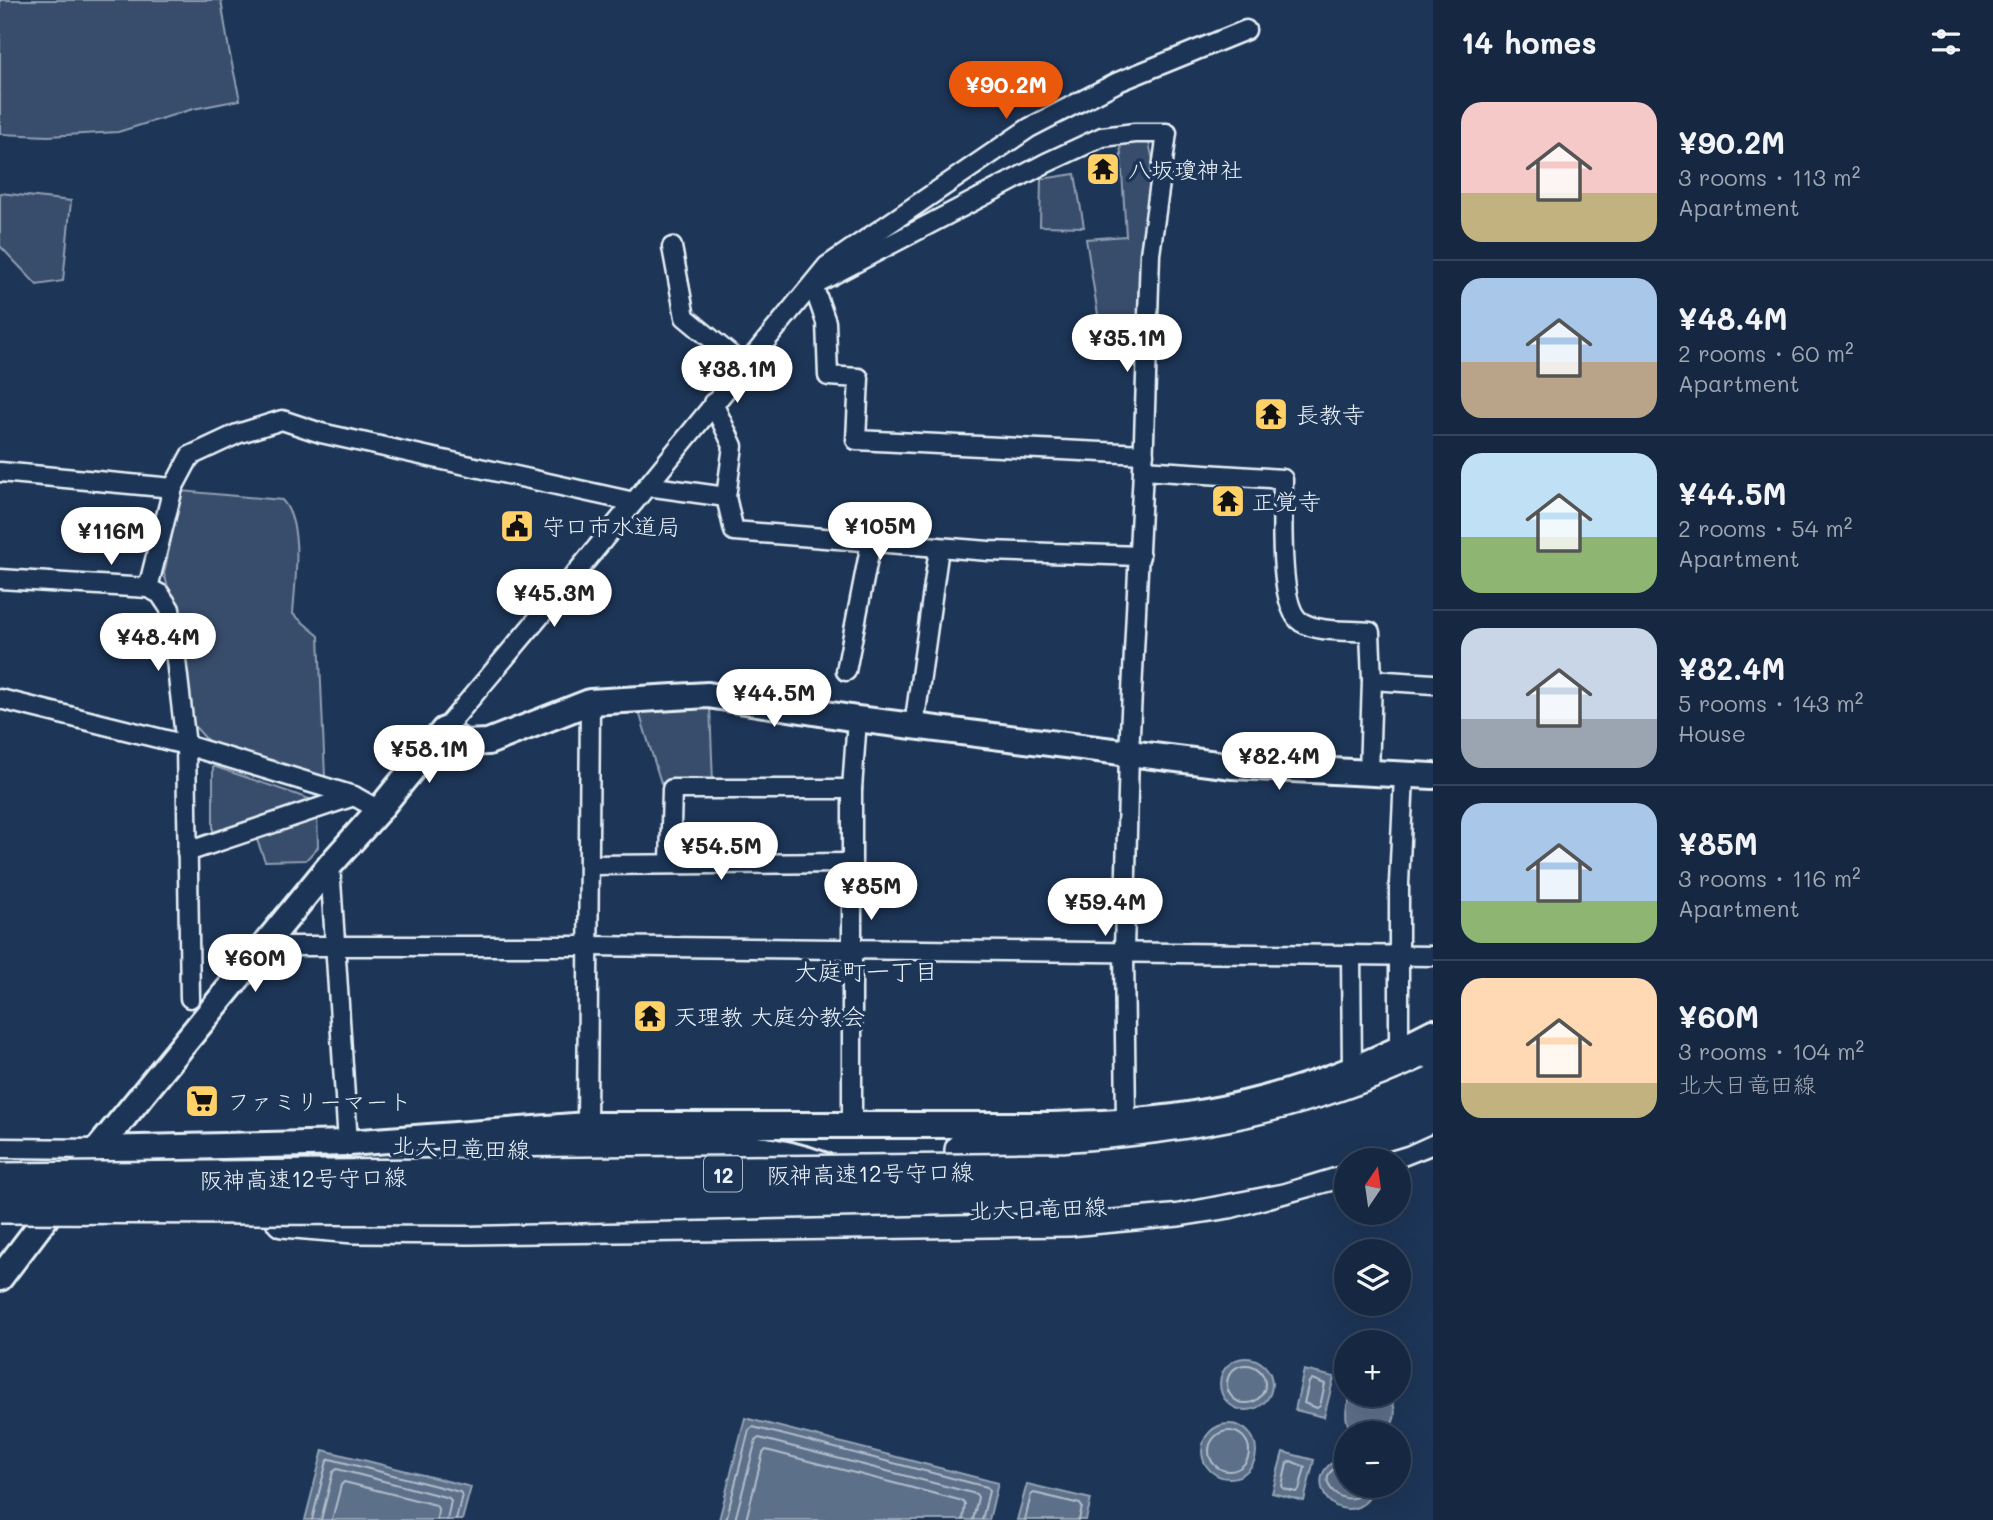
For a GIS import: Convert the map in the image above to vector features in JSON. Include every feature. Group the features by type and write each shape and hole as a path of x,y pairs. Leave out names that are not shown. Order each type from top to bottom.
{"highway":[{"path":"620,1175 790,1155 864,1150 1067,1147 1168,1137 1241,1124 1331,1098 1433,1054"},
{"name":"阪神高速12号守口線","path":"0,1181 1067,1170 1171,1161 1272,1141 1371,1110 1433,1084"},
{"name":"阪神高速12号守口線","path":"0,1206 485,1208 1121,1192 1174,1186 1278,1166 1400,1129 1433,1115"},
{"path":"1402,1148 1433,1136"},
{"path":"155,1208 354,1226 1069,1219 1178,1209 1229,1201 1334,1172"}],"main road":[{"path":"0,1278 97,1149 444,730 464,743 488,742 590,702 708,695 856,719 1233,766 1433,776"},
{"name":"北大日竜田線","path":"97,1149 348,1143 587,1125 1049,1125 1126,1122 1205,1112 1280,1094 1352,1069 1433,1032"},
{"name":"北大日竜田線","path":"348,1143 528,1150 712,1144 760,1148 808,1159 908,1200 948,1209 995,1214 1179,1200 1282,1180 1377,1150 1433,1125"}],"street":[{"path":"444,730 827,266 1029,128 1118,82 1246,30"},
{"path":"813,285 1046,163 1102,137 1167,133 1150,254 1144,462 1129,753 1124,951 1126,1122"},
{"path":"672,247 685,317 744,366"},
{"path":"813,285 825,322 828,376 859,378 856,440 1144,462 1283,479 1283,559 1290,609 1297,620 1312,627 1370,632 1372,680 1369,774"},
{"path":"713,403 733,446 726,497 734,531 939,548 1140,556"},
{"path":"148,588 173,488 190,456 237,434 282,419 321,433 634,502"},
{"path":"0,471 173,488"},
{"path":"647,486 726,497"},
{"path":"846,671 871,542"},
{"path":"914,726 939,548"},
{"path":"0,579 148,588 160,594 170,609 186,745 190,998"},
{"path":"1372,680 1433,684"},
{"path":"0,699 186,745 354,796 379,810"},
{"path":"587,1125 590,702"},
{"path":"852,1124 851,863 856,719"},
{"path":"1399,1049 1399,883 1404,776"},
{"path":"670,863 672,789 852,789"},
{"path":"187,852 354,796"},
{"path":"590,865 851,863"},
{"path":"330,865 348,1143"},
{"path":"265,946 852,948 1433,956"},
{"path":"1351,956 1352,1069"},
{"path":"0,1148 97,1149"},
{"path":"0,1222 40,1222"}],"shaded area":[{"path":"0,0 221,0 240,100 193,109 118,132 48,136 0,134"},
{"path":"1134,138 1149,143 1153,160 1141,327 1099,321 1086,239 1126,236 1120,140"},
{"path":"1075,174 1084,227 1040,226 1041,179"},
{"path":"0,193 71,201 63,281 37,285 0,246"},
{"path":"181,491 282,500 289,510 296,538 293,614 319,636 325,777 208,741 188,719 175,610 164,574"},
{"path":"636,702 710,705 713,783 661,783"},
{"path":"213,766 324,804 213,836"},
{"path":"317,811 318,847 306,860 265,861 254,832"}],"water":[{"path":"1246,1358 1265,1365 1272,1384 1265,1403 1246,1410 1227,1403 1220,1384 1227,1365"},
{"path":"1304,1370 1334,1377 1324,1417 1295,1410"},
{"path":"1347,1407 1394,1407 1395,1416 1393,1421 1347,1421"},
{"path":"745,1418 998,1483 989,1520 719,1520"},
{"path":"1229,1424 1248,1432 1256,1451 1248,1470 1229,1478 1210,1470 1202,1451 1210,1432"},
{"path":"323,1450 471,1487 462,1520 305,1520"},
{"path":"1283,1452 1314,1460 1304,1501 1272,1493"},
{"path":"1334,1462 1334,1498 1368,1498 1364,1503 1346,1509 1328,1500 1321,1481 1324,1471"},
{"path":"1027,1484 1091,1499 1086,1520 1017,1520"}],"place":[{"name":"八坂瓊神社","path":"1103,169"},
{"name":"長教寺","path":"1271,414"},
{"name":"正覚寺","path":"1228,501"},
{"name":"守口市水道局","path":"517,526"},
{"name":"天理教 大庭分教会","path":"650,1016"},
{"name":"ファミリーマート","path":"202,1101"}],"district":[{"name":"大庭町一丁目","path":"866,970"}]}
